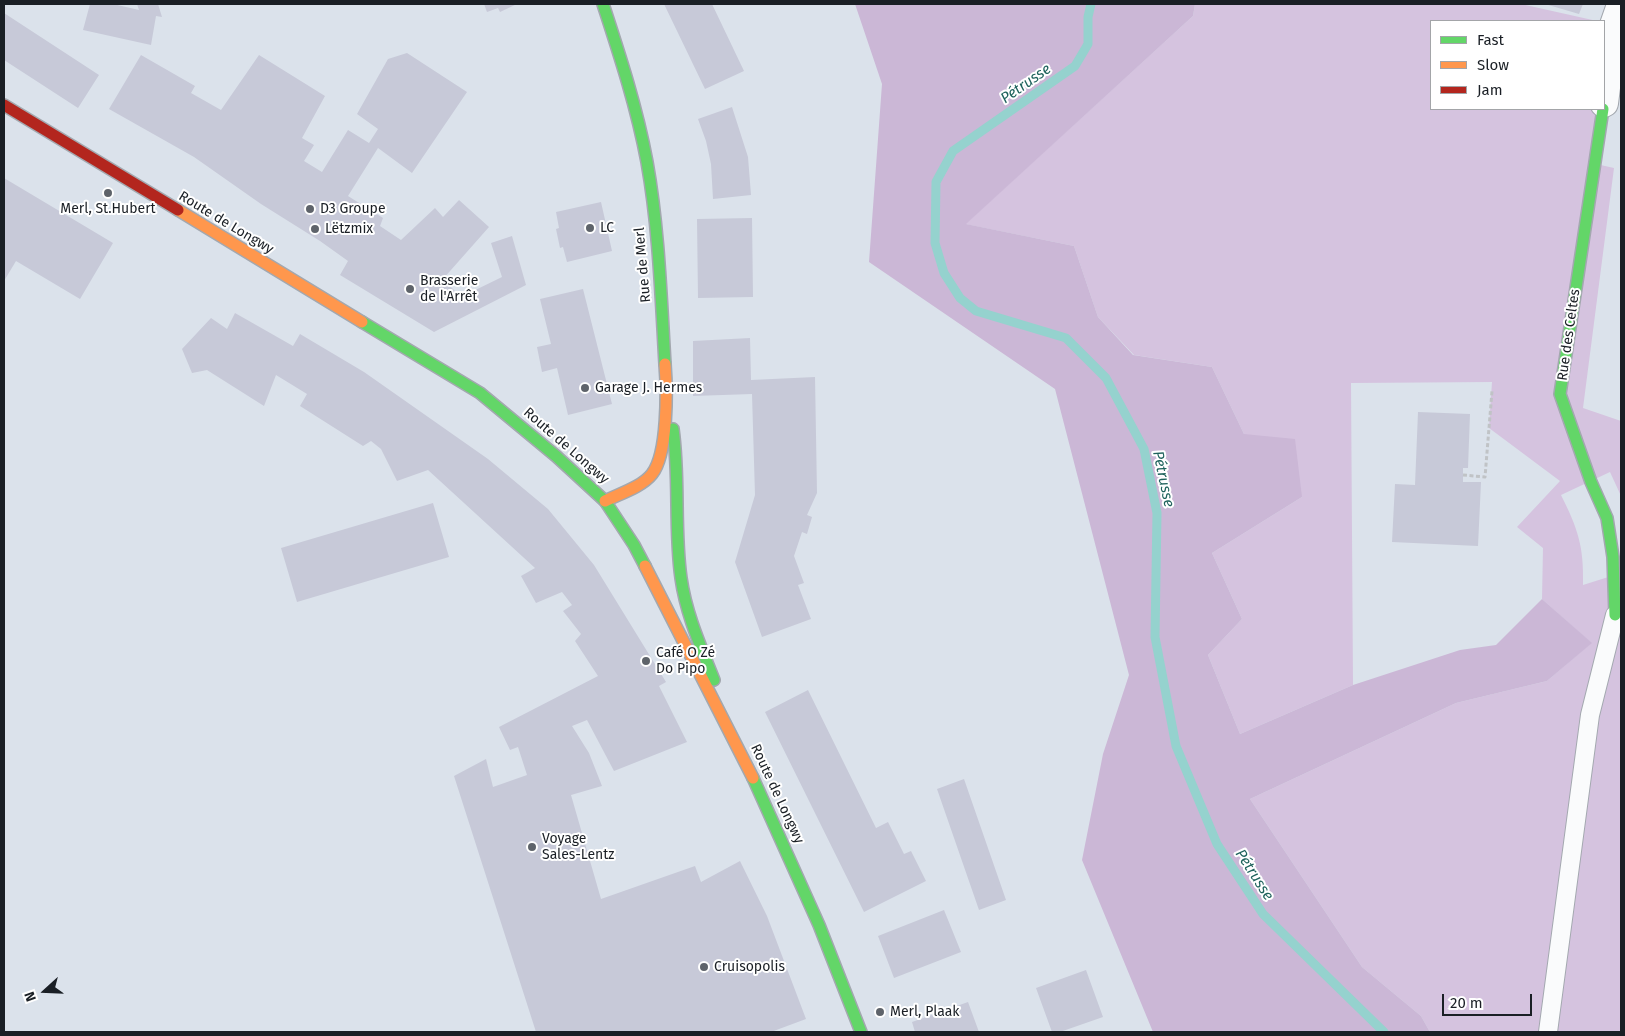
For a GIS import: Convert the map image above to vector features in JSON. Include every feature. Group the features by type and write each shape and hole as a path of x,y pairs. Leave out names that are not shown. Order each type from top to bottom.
{"main road":[{"name":"Rue de Merl","path":"603,4 628,82 647,162 658,243 667,394 661,457 652,474 636,486 606,501"},
{"name":"Route de Longwy","path":"4,105 480,393 556,456 606,501 634,545 750,770 819,925 861,1032"},
{"name":"Rue des Celtes","path":"1603,110 1560,394 1591,482 1607,518 1613,557 1615,615"},
{"path":"667,394 678,458 681,579 694,629 750,770"}],"street":[{"path":"1605,95 1614,25 1621,5"}],"lane":[{"path":"1548,1032 1590,715 1615,615"}],"path":[{"path":"1463,475 1485,477 1492,391"}],"shaded area":[{"path":"855,4 1195,4 1193,16 966,224 1074,246 1098,317 1133,355 1212,367 1244,434 1295,439 1302,497 1212,553 1242,619 1208,655 1240,734 1353,685 1460,650 1496,645 1542,599 1592,643 1547,681 1456,703 1250,799 1362,967 1421,1016 1430,1032 1153,1032 1082,860 1103,754 1129,675 1055,389 869,262 882,84"},
{"path":"1195,4 1521,4 1593,20 1430,20 1430,110 1603,110 1596,164 1614,168 1583,408 1621,421 1621,496 1610,472 1561,495 1579,538 1583,585 1621,573 1621,1032 1430,1032 1421,1016 1362,967 1250,799 1456,703 1547,681 1591,643 1542,599 1543,548 1517,527 1560,481 1489,428 1492,382 1351,383 1353,685 1240,734 1208,655 1242,619 1212,553 1302,497 1244,434 1212,367 1134,355 1098,317 1074,246 965,224 1193,16"}],"building":[{"path":"90,4 113,4 139,10 137,4 158,4 162,17 156,16 151,45 83,30"},
{"path":"484,4 517,4 500,12 498,8 487,12"},
{"path":"664,4 712,4 744,71 705,89"},
{"path":"1545,4 1583,4 1579,14"},
{"path":"4,13 99,75 78,108 4,60"},
{"path":"407,53 467,92 412,173 378,148 348,196 383,218 380,226 401,240 435,208 443,217 459,200 489,227 443,279 461,297 502,277 491,243 512,236 526,285 434,332 340,275 348,261 320,241 261,204 194,157 109,109 141,55 195,86 191,93 221,110 259,55 325,96 302,138 314,145 304,161 322,172 348,130 369,143 378,129 357,114 388,59"},
{"path":"732,107 748,157 751,195 713,199 711,164 706,141 698,119"},
{"path":"4,178 113,243 80,299 16,261 4,281"},
{"path":"601,202 612,251 567,262 563,247 560,248 556,229 559,228 556,212"},
{"path":"752,218 753,297 698,298 697,219"},
{"name":"Garage J. Hermes","path":"583,289 612,404 568,415 557,368 542,372 537,347 551,344 540,299"},
{"path":"235,313 293,346 300,334 364,372 488,459 548,509 594,565 666,682 659,686 687,742 614,771 587,720 572,726 589,753 602,786 571,795 601,899 695,866 701,882 740,861 767,916 806,1019 771,1032 536,1032 454,776 486,759 493,787 527,775 518,747 510,750 499,727 598,676 575,641 581,634 563,611 572,605 562,592 536,603 521,576 535,568 428,470 397,481 381,449 371,441 363,446 300,406 307,394 276,375 264,406 207,370 192,373 182,349 211,318 227,329"},
{"path":"750,338 751,380 815,377 817,493 807,515 812,517 807,534 802,532 794,556 804,583 798,585 811,619 762,637 735,562 755,495 752,394 693,396 693,341"},
{"path":"1418,412 1470,414 1468,468 1463,468 1463,482 1481,482 1478,546 1392,542 1395,484 1415,485"},
{"path":"433,503 449,557 297,602 281,548"},
{"path":"808,690 876,828 888,822 904,854 911,851 926,881 864,912 765,712"},
{"path":"964,779 1006,900 979,910 937,789"},
{"path":"944,910 961,952 894,978 878,936"},
{"path":"1086,970 1103,1017 1060,1032 1052,1032 1036,988"},
{"path":"968,1002 979,1032 915,1032 912,1022"}],"waterway":[{"name":"Pétrusse","path":"1091,4 1088,17 1088,44 1075,66 953,151 936,182 935,243 944,273 960,298 976,311 1066,338 1106,378 1144,449 1157,513 1155,637 1176,746 1217,844 1263,914 1384,1032"}],"traffic: fast":[{"path":"603,4 633,102 647,162 657,238 665,364"},
{"path":"1603,110 1560,394 1591,482 1607,518 1613,557 1615,615"},
{"path":"362,322 480,393 556,456 605,501 634,545 645,566"},
{"path":"673,429 679,560 683,591 699,643 714,680"},
{"path":"753,778 819,925 861,1032"}],"traffic: slow":[{"path":"178,210 362,322"},
{"path":"605,501 630,490 648,479 657,465 664,437 665,364"},
{"path":"645,566 753,778"}],"traffic: jam":[{"path":"4,105 178,210"}],"place":[{"name":"Merl, St.Hubert","path":"108,193"},
{"name":"D3 Groupe","path":"310,209"},
{"name":"LC","path":"590,228"},
{"name":"Lëtzmix","path":"315,229"},
{"name":"Brasserie de l'Arrêt","path":"410,289"},
{"name":"Garage J. Hermes","path":"585,388"},
{"name":"Café O Zé Do Pipo","path":"646,661"},
{"name":"Voyage Sales-Lentz","path":"532,847"},
{"name":"Cruisopolis","path":"704,967"},
{"name":"Merl, Plaak","path":"880,1012"}]}
